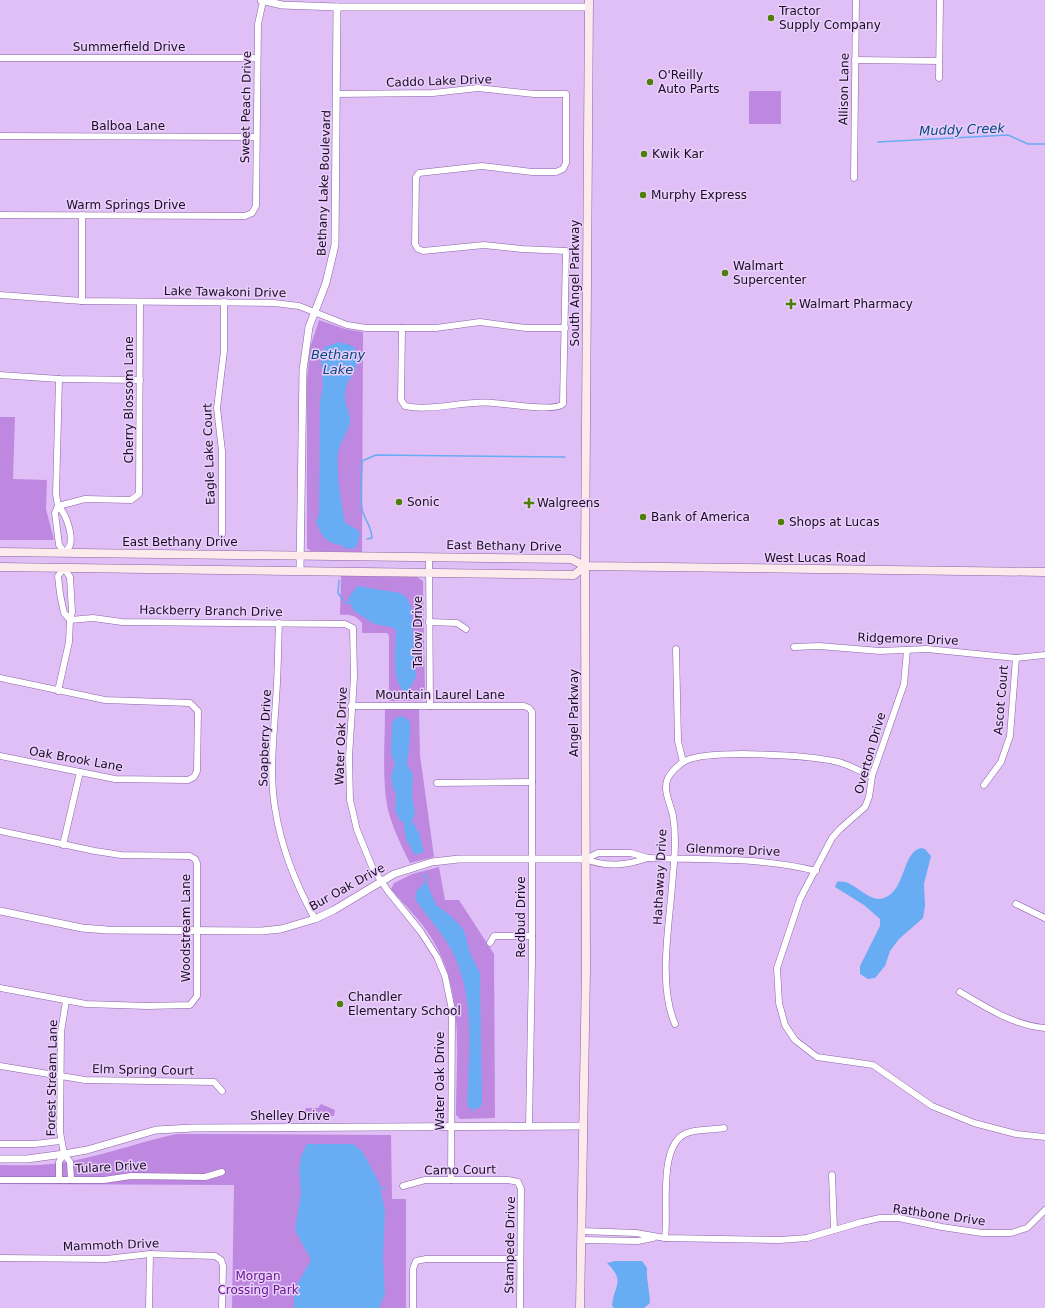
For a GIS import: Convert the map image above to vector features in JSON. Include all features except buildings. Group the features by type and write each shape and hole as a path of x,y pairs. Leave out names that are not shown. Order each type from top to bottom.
{"main road":[{"name":"South Angel Parkway","path":"585,566 589,3"},
{"name":"East Bethany Drive","path":"0,552 571,559 585,566"},
{"path":"64,553 64,568"},
{"name":"West Lucas Road","path":"585,566 1045,572"},
{"path":"0,567 574,575 585,566"},
{"name":"Angel Parkway","path":"580,1308 586,971 585,566"}],"street":[{"path":"262,0 282,5 337,7 589,3"},
{"name":"Sweet Peach Drive","path":"252,213 256,206 257,58 258,24 262,0"},
{"name":"Allison Lane","path":"854,178 856,0"},
{"path":"939,78 940,0"},
{"name":"Bethany Lake Boulevard","path":"300,571 303,370 310,327 332,262 335,245 337,7"},
{"name":"Summerfield Drive","path":"0,58 257,58"},
{"path":"855,60 939,61"},
{"name":"Caddo Lake Drive","path":"337,94 433,93 478,88 534,94 566,94 566,163 560,171 532,172 482,166 419,173 416,177 415,244 420,250 484,245 522,249 566,251 565,328"},
{"name":"Balboa Lane","path":"0,136 256,137"},
{"name":"Warm Springs Drive","path":"0,215 245,216 252,213"},
{"path":"82,215 82,301"},
{"name":"Lake Tawakoni Drive","path":"0,295 82,301 224,302 292,305 357,327 436,328 480,322 526,328 565,328"},
{"name":"Cherry Blossom Lane","path":"58,506 85,499 131,500 137,497 140,491 140,302"},
{"name":"Eagle Lake Court","path":"222,534 222,451 218,408 224,352 224,302"},
{"path":"402,328 401,400 405,406 428,406 473,401 526,406 558,407 562,406 565,400 565,328"},
{"path":"0,375 59,379 140,380"},
{"path":"58,506 64,511 69,533 70,545 64,553 59,545 56,513 58,506 56,494 59,379"},
{"name":"Tallow Drive","path":"429,557 430,706"},
{"path":"0,678 58,691 69,642 72,612 70,577 64,568 58,576 60,594 64,613 70,620"},
{"name":"Hackberry Branch Drive","path":"70,620 93,618 122,622 345,624 352,626"},
{"path":"429,622 457,623 466,629"},
{"name":"Soapberry Drive","path":"279,623 278,682 274,714 273,768 275,808 284,846 293,874 315,919"},
{"name":"Water Oak Drive","path":"352,626 354,630 352,706 348,757 350,800 357,830 373,869 421,932 437,957 445,976 452,1010 451,1180"},
{"name":"Ridgemore Drive","path":"794,647 819,646 880,651 927,649 1016,658 1045,655"},
{"path":"676,649 678,741 683,762 697,758 732,755 809,758 839,763 872,776"},
{"name":"Overton Drive","path":"907,650 904,684 872,776 871,791 865,807 832,838 800,899 777,968 779,1003 785,1024 796,1040 817,1057 874,1065 932,1106 974,1123 1016,1134 1045,1137"},
{"name":"Ascot Court","path":"984,785 1001,762 1010,736 1016,658"},
{"name":"Oak Brook Lane","path":"0,756 115,779 191,779 197,771 198,712 194,705 187,702 105,700 58,691"},
{"name":"Mountain Laurel Lane","path":"352,706 524,706 529,708"},
{"name":"Redbud Drive","path":"529,708 532,712 532,936 529,1126"},
{"name":"Hathaway Drive","path":"675,1024 669,1007 666,957 675,832 666,784 668,778 683,762"},
{"path":"63,845 80,772"},
{"path":"437,783 532,782"},
{"name":"Woodstream Lane","path":"0,831 63,845 120,855 192,856 197,863 197,996 193,1002 187,1006 105,1006 66,1001"},
{"name":"Glenmore Drive","path":"586,859 598,853 631,853 648,858 756,861 787,864 816,871"},
{"name":"Glenmore Drive","path":"586,859 597,864 630,864 648,858"},
{"name":"Bur Oak Drive","path":"0,911 82,928 114,930 262,931 281,929 315,919 334,910 381,881 407,868 443,860 586,859"},
{"path":"1016,904 1045,918"},
{"path":"490,944 494,936 532,936"},
{"path":"0,988 66,1001"},
{"path":"960,992 998,1015 1031,1027 1045,1028"},
{"name":"Forest Stream Lane","path":"66,1001 61,1032 60,1141 64,1154 70,1162 71,1180"},
{"name":"Elm Spring Court","path":"0,1066 60,1077 114,1081 214,1082 222,1091"},
{"name":"Shelley Drive","path":"0,1159 27,1158 87,1150 156,1130 228,1127 583,1126"},
{"path":"665,1238 669,1154 673,1144 680,1137 689,1132 724,1128"},
{"path":"0,1144 35,1144 60,1141"},
{"path":"59,1180 59,1162 64,1154"},
{"name":"Tulare Drive","path":"0,1180 104,1180 131,1176 204,1176 222,1172"},
{"path":"832,1175 834,1230"},
{"name":"Camo Court","path":"403,1186 425,1180 508,1180 518,1182"},
{"name":"Stampede Drive","path":"518,1182 521,1189 520,1308"},
{"name":"Rathbone Drive","path":"581,1240 638,1241 657,1238 807,1238 880,1218 899,1218 942,1227 982,1233 1010,1233 1027,1228 1045,1210"},
{"name":"Rathbone Drive","path":"581,1231 636,1232 657,1238"},
{"path":"149,1308 150,1254"},
{"name":"Mammoth Drive","path":"0,1258 106,1259 150,1254 212,1255 221,1260 223,1266 222,1308"},
{"path":"413,1308 413,1269 416,1261 426,1259 520,1259"}],"green space":[{"path":"749,91 781,91 781,124 749,124"},
{"path":"319,320 345,329 363,332 362,552 311,551 307,548 307,379 310,348"},
{"path":"0,417 15,417 13,479 47,480 46,509 54,540 0,540"},
{"path":"341,576 417,577 423,581 425,696 423,701 389,701 389,636 387,633 362,633 362,623 357,618 350,615 340,615"},
{"path":"385,709 419,709 420,755 434,857 410,863 394,827 385,793"},
{"path":"439,867 445,900 459,900 494,954 495,1118 460,1119 456,1115 456,1024 450,980 443,959 428,932 391,889 394,883 412,874"},
{"path":"321,1104 335,1110 334,1116 307,1116 303,1113 306,1108 318,1108"},
{"name":"Morgan Crossing Park","path":"176,1134 391,1135 392,1199 406,1199 406,1308 232,1308 234,1185 0,1184 0,1165 39,1165 68,1162"}],"water":[{"name":"Bethany Lake","path":"339,342 353,346 357,353 358,360 346,388 345,400 350,422 338,453 338,479 345,523 358,530 360,534 356,548 346,549 326,539 321,533 316,522 319,515 320,401 323,386 321,357 325,347"},
{"path":"357,586 400,593 406,597 411,606 416,677 407,694 398,682 396,674 396,630 392,627 374,624 354,611 348,599"},
{"path":"400,716 406,718 410,723 407,764 413,775 412,795 415,814 412,821 419,833 424,852 415,855 406,839 403,821 400,821 395,810 396,793 393,789 391,776 395,764 391,754 392,724 395,719"},
{"path":"921,848 925,849 931,856 924,884 925,906 923,918 899,939 890,951 885,966 875,978 868,979 860,974 860,966 880,926 880,919 864,905 835,887 837,882 849,884 866,895 878,899 884,898 891,894 896,887 910,856"},
{"path":"426,881 436,905 450,915 464,930 470,953 480,973 482,1104 478,1109 470,1108 467,1105 469,1026 465,988 460,969 448,944 415,899 416,892"},
{"path":"307,1144 353,1144 362,1151 379,1182 385,1211 383,1258 385,1294 379,1308 294,1308 294,1290 311,1260 295,1230 301,1193 299,1172 301,1156"},
{"path":"615,1261 642,1261 647,1268 650,1303 644,1308 614,1308 612,1306 617,1279 613,1269 607,1263"}],"waterway":[{"name":"Muddy Creek","path":"878,142 1008,135 1028,144 1045,144"},
{"path":"367,539 372,538 361,503 362,461 376,455 565,457"},
{"path":"339,580 338,593 345,603 350,603"},
{"path":"404,697 405,691"},
{"path":"423,875 427,876 426,883"},
{"path":"472,1112 473,1108"},
{"path":"379,1189 385,1187"}],"place":[{"name":"Tractor Supply Company","path":"771,18"},
{"name":"O'Reilly Auto Parts","path":"650,82"},
{"name":"Kwik Kar","path":"644,154"},
{"name":"Murphy Express","path":"643,195"},
{"name":"Walmart Supercenter","path":"725,273"},
{"name":"Walmart Pharmacy","path":"791,304"},
{"name":"Sonic","path":"399,502"},
{"name":"Walgreens","path":"529,503"},
{"name":"Bank of America","path":"643,517"},
{"name":"Shops at Lucas","path":"781,522"},
{"name":"Chandler Elementary School","path":"340,1004"}]}
